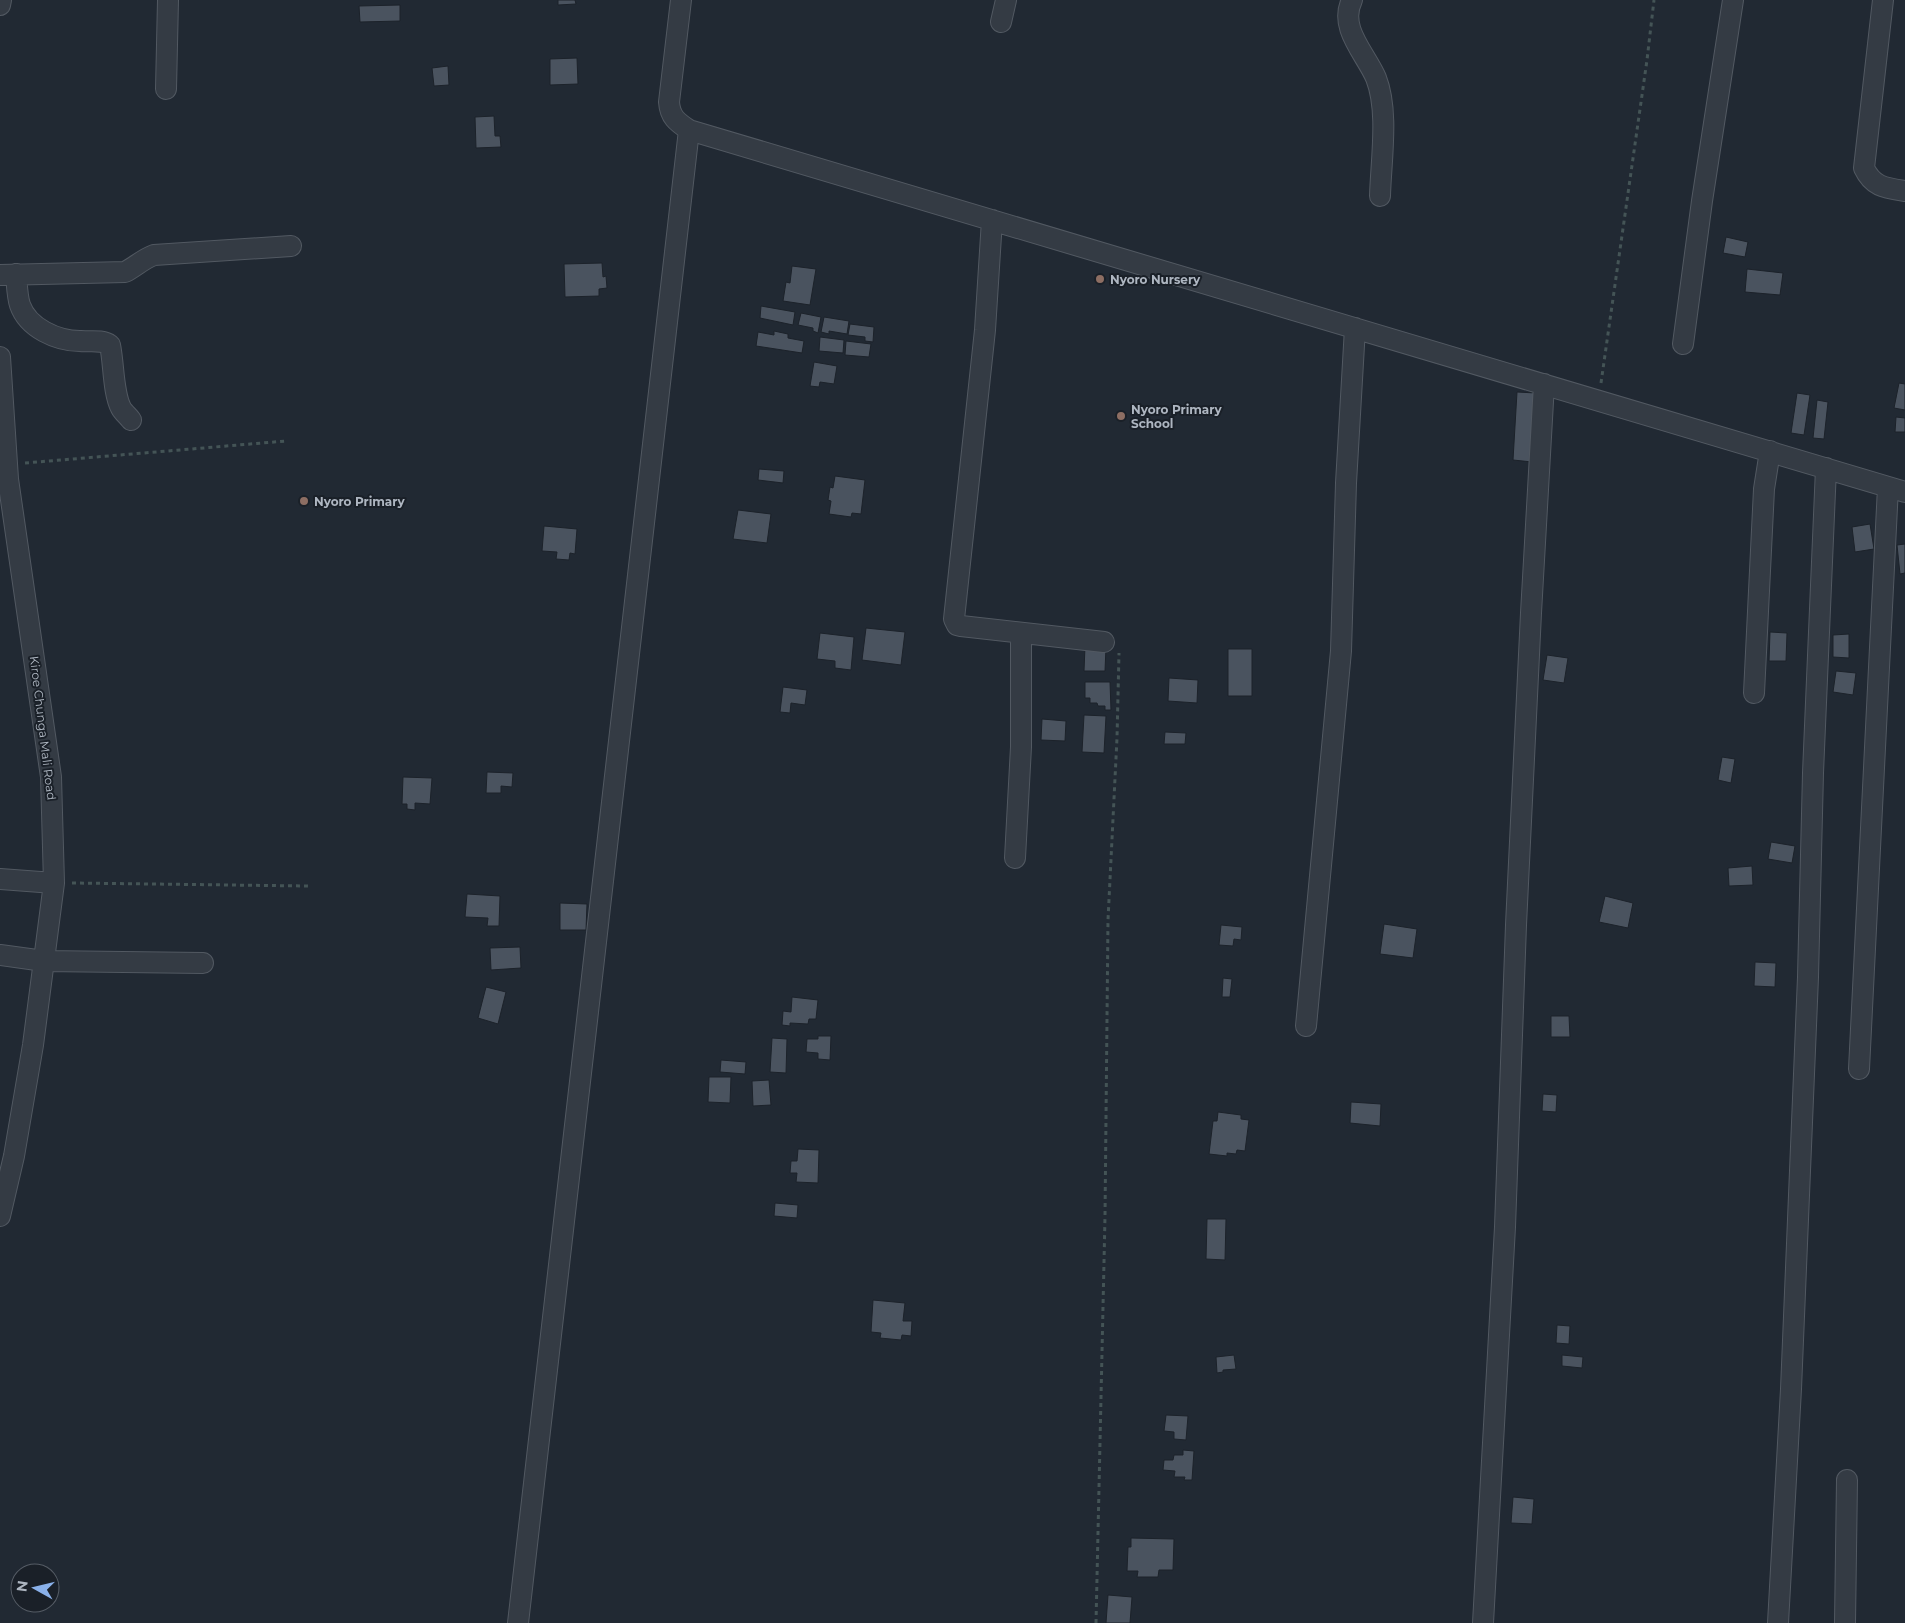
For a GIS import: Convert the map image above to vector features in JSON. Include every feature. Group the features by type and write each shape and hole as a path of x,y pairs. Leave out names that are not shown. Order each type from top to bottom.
{"street":[{"path":"0,0 0,5"},
{"path":"166,89 168,0"},
{"path":"681,0 669,102 670,112 676,122 689,130 1897,489 1858,1069"},
{"path":"1000,22 1006,0"},
{"path":"1352,0 1349,16 1350,31 1375,76 1383,106 1380,196"},
{"path":"1683,344 1702,201 1733,0"},
{"path":"1883,0 1864,168 1869,179 1874,183 1905,191"},
{"path":"518,1623 689,130"},
{"path":"992,220 985,330 954,619 957,625 961,626 1104,642"},
{"path":"131,420 121,408 116,391 114,361 110,345 104,342 70,341 54,337 33,324 23,312 8,275 124,272 154,255 291,246"},
{"path":"1306,1026 1341,651 1346,483 1355,328"},
{"name":"Kiroe Chunga Mali Road","path":"0,357 5,474 51,778 54,883 33,1045 16,1147 0,1216"},
{"path":"1483,1623 1505,1227 1516,915 1530,613 1544,384"},
{"path":"1754,693 1764,489 1770,451"},
{"path":"1778,1623 1791,1380 1807,997 1813,773 1826,468"},
{"path":"1015,858 1021,747 1021,634"},
{"path":"0,879 54,883"},
{"path":"0,955 44,961 203,963"},
{"path":"1846,1623 1847,1480"}],"path":[{"path":"1600,390 1654,0"},
{"path":"5,474 164,450 286,441"},
{"path":"1096,1623 1105,1217 1108,920 1117,738 1119,643 1104,642"},
{"path":"54,883 309,886"}],"building":[{"path":"558,0 575,0 576,4 558,5"},
{"path":"400,5 400,21 360,22 359,6"},
{"path":"577,58 578,84 550,85 550,59"},
{"path":"448,66 449,85 434,86 432,68"},
{"path":"494,116 495,136 500,136 501,147 476,148 475,117"},
{"path":"1726,237 1748,242 1745,257 1723,253"},
{"path":"602,263 603,277 606,276 607,288 599,289 599,296 565,297 564,264"},
{"path":"792,266 816,269 810,305 783,301 786,282 790,283"},
{"path":"1747,269 1783,273 1780,295 1745,292"},
{"path":"761,306 795,312 793,325 760,318"},
{"path":"801,313 821,317 818,333 813,331 813,328 798,325"},
{"path":"824,317 849,321 847,334 829,331 829,334 821,332"},
{"path":"850,324 874,327 873,342 865,341 865,337 848,335"},
{"path":"774,331 788,334 788,338 804,341 802,353 756,346 758,332 774,335"},
{"path":"820,337 844,340 843,353 819,351"},
{"path":"846,341 871,344 869,357 845,355"},
{"path":"814,362 837,366 834,384 820,382 819,387 810,386"},
{"path":"1899,383 1905,384 1905,410 1894,408"},
{"path":"1517,392 1536,393 1532,462 1513,460"},
{"path":"1797,393 1810,395 1804,435 1791,433"},
{"path":"1817,400 1828,402 1824,439 1813,438"},
{"path":"1896,417 1905,418 1905,432 1895,432"},
{"path":"759,469 784,471 783,483 758,480"},
{"path":"835,476 865,480 861,514 852,513 851,517 829,514 831,501 828,500 830,487 833,488"},
{"path":"738,510 771,514 767,543 733,539"},
{"path":"1870,524 1874,549 1855,552 1852,527"},
{"path":"544,526 577,529 575,554 570,553 569,560 556,559 557,552 542,551"},
{"path":"1905,544 1905,573 1900,574 1897,545"},
{"path":"866,628 905,632 901,665 862,660"},
{"path":"1770,632 1787,633 1786,661 1769,661"},
{"path":"820,633 854,637 851,670 835,668 835,661 817,659"},
{"path":"1849,634 1849,658 1833,657 1833,635"},
{"path":"1085,646 1106,647 1105,671 1084,671"},
{"path":"1228,649 1252,649 1252,696 1228,696"},
{"path":"1547,655 1568,658 1564,683 1543,680"},
{"path":"1836,671 1856,673 1853,695 1833,692"},
{"path":"1169,678 1198,680 1197,703 1168,701"},
{"path":"1085,682 1110,682 1111,710 1105,710 1105,706 1090,703 1090,698 1085,698"},
{"path":"783,687 807,690 805,705 791,703 790,713 780,712"},
{"path":"1084,715 1106,716 1104,753 1082,752"},
{"path":"1042,719 1066,721 1065,741 1041,740"},
{"path":"1165,732 1186,733 1185,744 1164,744"},
{"path":"1722,757 1735,759 1731,783 1718,780"},
{"path":"487,772 513,773 512,787 501,786 501,793 486,793"},
{"path":"403,777 432,778 430,804 415,803 415,810 407,809 407,804 402,804"},
{"path":"1771,842 1795,846 1792,863 1768,859"},
{"path":"1752,866 1753,885 1729,886 1728,868"},
{"path":"467,894 500,896 499,926 487,926 488,918 465,917"},
{"path":"1605,896 1633,903 1628,928 1599,922"},
{"path":"560,903 587,904 586,930 560,930"},
{"path":"1384,924 1417,929 1413,958 1380,954"},
{"path":"1221,925 1242,927 1241,940 1234,939 1233,946 1219,945"},
{"path":"520,947 521,968 491,970 490,948"},
{"path":"1755,962 1776,963 1775,987 1754,986"},
{"path":"1223,978 1232,979 1230,997 1222,997"},
{"path":"486,987 506,992 498,1024 478,1018"},
{"path":"792,997 818,1000 816,1019 809,1019 808,1024 790,1023 790,1026 782,1025 783,1011 791,1012"},
{"path":"1551,1016 1569,1016 1570,1037 1551,1037"},
{"path":"818,1036 831,1036 830,1060 818,1059 818,1053 806,1052 807,1039 818,1039"},
{"path":"772,1038 787,1039 786,1073 770,1072"},
{"path":"721,1060 746,1062 745,1074 720,1072"},
{"path":"709,1077 731,1077 730,1103 708,1102"},
{"path":"769,1080 771,1105 753,1106 752,1081"},
{"path":"1543,1094 1557,1095 1556,1112 1542,1111"},
{"path":"1351,1102 1381,1104 1380,1126 1350,1123"},
{"path":"1218,1112 1241,1115 1241,1119 1249,1120 1245,1151 1237,1150 1236,1154 1227,1153 1227,1156 1209,1154 1213,1121 1217,1121"},
{"path":"798,1149 819,1150 818,1183 796,1182 797,1173 790,1173 791,1161 797,1161"},
{"path":"775,1203 798,1205 797,1218 774,1216"},
{"path":"1207,1219 1226,1219 1225,1260 1206,1259"},
{"path":"873,1300 905,1303 903,1321 912,1321 911,1336 902,1335 901,1340 880,1338 881,1333 871,1332"},
{"path":"1557,1325 1570,1326 1569,1344 1556,1343"},
{"path":"1234,1355 1236,1369 1223,1370 1223,1372 1217,1373 1216,1357"},
{"path":"1562,1355 1583,1357 1582,1368 1562,1366"},
{"path":"1166,1415 1188,1416 1186,1440 1174,1439 1174,1432 1164,1431"},
{"path":"1183,1450 1194,1451 1192,1480 1184,1480 1185,1477 1174,1477 1175,1471 1163,1470 1164,1460 1173,1460 1174,1455 1183,1455"},
{"path":"1513,1497 1534,1499 1532,1524 1511,1523"},
{"path":"1131,1538 1174,1539 1173,1570 1159,1570 1158,1577 1137,1577 1138,1571 1127,1571 1128,1547 1131,1547"},
{"path":"1108,1595 1132,1597 1130,1623 1106,1623"}],"place":[{"name":"Nyoro Nursery","path":"1100,279"},
{"name":"Nyoro Primary School","path":"1121,416"},
{"name":"Nyoro Primary","path":"304,501"}]}
